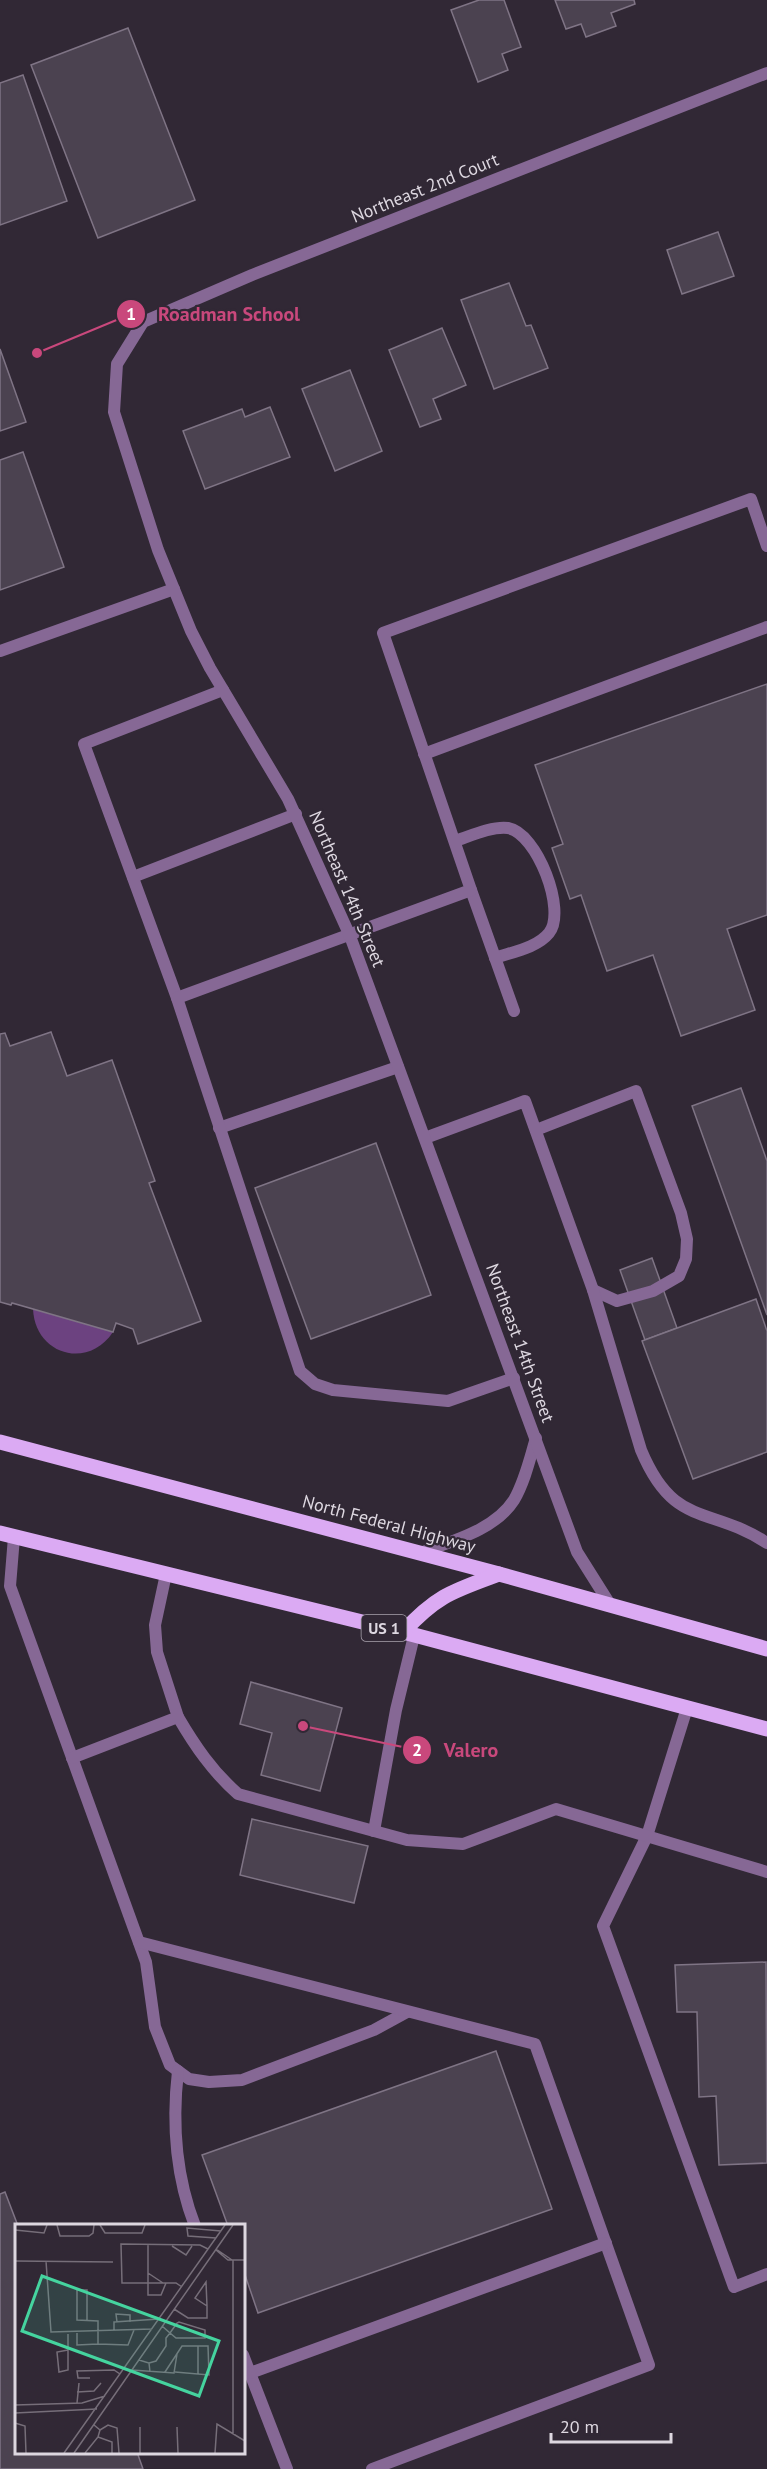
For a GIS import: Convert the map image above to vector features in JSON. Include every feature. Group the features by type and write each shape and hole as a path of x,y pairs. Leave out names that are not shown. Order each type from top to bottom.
{"main road":[{"name":"North Federal Highway","path":"0,1442 499,1574 767,1648"},
{"name":"US 1","path":"7,1535 409,1634 767,1729"},
{"path":"409,1634 427,1606 449,1592 499,1574"}],"street":[{"name":"Northeast 2nd Court","path":"117,364 143,322 252,275 767,73"},
{"name":"Northeast 14th Street","path":"117,364 114,412 158,550 191,631 296,814 350,936 578,1552 593,1580 611,1606"},
{"path":"514,1011 383,633 751,499 767,546"},
{"path":"0,651 174,589"},
{"path":"424,754 767,627"},
{"path":"223,690 84,744 177,998 300,1371 315,1384 333,1389 447,1401 514,1378"},
{"path":"133,877 296,814"},
{"path":"455,841 498,828 509,828 521,833 537,852 554,905 555,921 549,933 539,941 495,958"},
{"path":"177,998 471,890"},
{"path":"219,1128 398,1067"},
{"path":"536,1130 636,1092 681,1213 687,1239 686,1259 679,1276 653,1291 617,1301 593,1290"},
{"path":"424,1138 525,1101 593,1290 635,1432 652,1476 680,1505 709,1519 745,1528 767,1543"},
{"path":"420,1553 489,1524 502,1513 513,1501 526,1472 536,1437"},
{"path":"7,1535 10,1586 146,1962 155,2027 170,2065 189,2079 199,2081 242,2080 374,2030 407,2012"},
{"path":"166,1574 155,1625 157,1652 177,1717 197,1750 219,1777 238,1794 407,1840 463,1844 556,1809 767,1872"},
{"path":"374,1831 409,1634"},
{"path":"687,1708 647,1836 603,1926 734,2287 767,2274"},
{"path":"72,1758 177,1717"},
{"path":"139,1942 535,2044 649,2365 372,2469"},
{"path":"178,2071 174,2113 186,2204 194,2224"},
{"path":"250,2373 606,2243"},
{"path":"244,2358 287,2469"}],"shaded area":[{"path":"33,1309 113,1332 102,1344 90,1351 77,1354 64,1352 53,1347 43,1337 36,1325"}],"building":[{"path":"479,0 504,0 521,47 502,54 508,70 478,82 451,10"},
{"path":"555,0 634,0 635,4 611,13 616,26 586,37 581,24 566,29"},
{"path":"128,28 195,200 98,238 31,65"},
{"path":"23,75 67,201 0,225 0,83"},
{"path":"718,232 734,276 682,294 667,250"},
{"path":"509,283 526,326 531,325 548,368 494,389 461,300"},
{"path":"442,328 466,385 433,399 441,419 420,427 389,350"},
{"path":"0,349 26,422 0,431"},
{"path":"350,370 382,451 335,471 302,389"},
{"path":"270,407 290,457 205,489 183,431 242,409 245,417"},
{"path":"23,452 64,567 0,590 0,460"},
{"path":"767,684 767,915 727,929 755,1010 681,1036 653,955 607,971 581,895 570,899 552,848 563,844 535,765"},
{"path":"51,1032 67,1076 112,1060 155,1181 149,1183 201,1321 138,1344 133,1329 116,1323 113,1332 12,1303 11,1305 0,1302 0,1034 5,1033 10,1046"},
{"path":"741,1088 767,1161 767,1315 692,1106"},
{"path":"376,1143 431,1295 311,1339 255,1188"},
{"path":"652,1258 677,1328 645,1340 620,1270"},
{"path":"756,1299 767,1331 767,1452 693,1479 642,1341"},
{"path":"251,1682 342,1708 320,1791 261,1775 272,1733 240,1724"},
{"path":"252,1819 368,1846 354,1903 240,1875"},
{"path":"766,1962 767,2163 719,2165 716,2096 699,2097 697,2012 677,2012 675,1965"},
{"path":"496,2051 552,2209 258,2313 244,2272 244,2224 227,2224 202,2155"},
{"path":"5,2192 17,2224 15,2224 15,2454 138,2454 143,2469 0,2469 0,2194"}],"place":[{"name":"Roadman School","path":"37,353"},
{"name":"Valero","path":"303,1726"}]}
